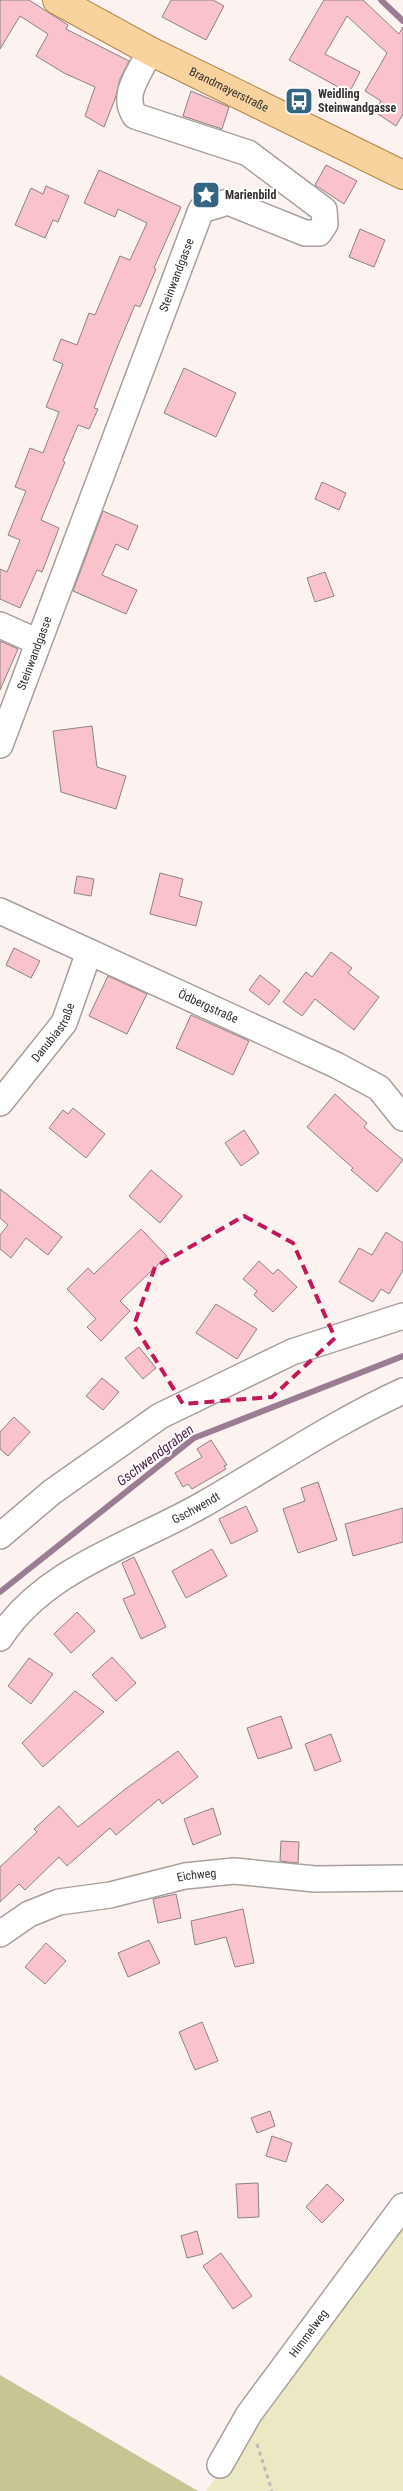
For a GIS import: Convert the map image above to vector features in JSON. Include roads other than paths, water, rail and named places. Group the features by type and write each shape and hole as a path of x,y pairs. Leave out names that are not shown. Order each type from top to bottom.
{"main road":[{"name":"Brandmayerstraße","path":"57,0 150,52 403,175"}],"street":[{"name":"Steinwandgasse","path":"0,745 201,210 228,202 305,233 319,233 325,224 324,210 248,153 135,116 130,109 130,93 150,52"},
{"path":"0,625 38,642"},
{"name":"Ödbergstraße","path":"0,911 336,1065 379,1088 403,1118"},
{"name":"Danubiastraße","path":"0,1103 64,1023 89,952"},
{"path":"0,1536 52,1492 160,1416 292,1352 403,1316"},
{"name":"Gschwendt","path":"0,1638 33,1599 58,1580 201,1506 315,1438 403,1391"},
{"name":"Eichweg","path":"0,1934 29,1914 60,1902 110,1895 185,1876 234,1871 315,1879 403,1878"},
{"name":"Himmelweg","path":"220,2465 249,2414 403,2206"}],"waterway":[{"path":"381,0 403,21"},
{"name":"Gschwendgraben","path":"0,1592 194,1438 403,1356"}],"place":[{"name":"Weidling Steinwandgasse","path":"299,101"},
{"name":"Marienbild","path":"206,195"}]}
